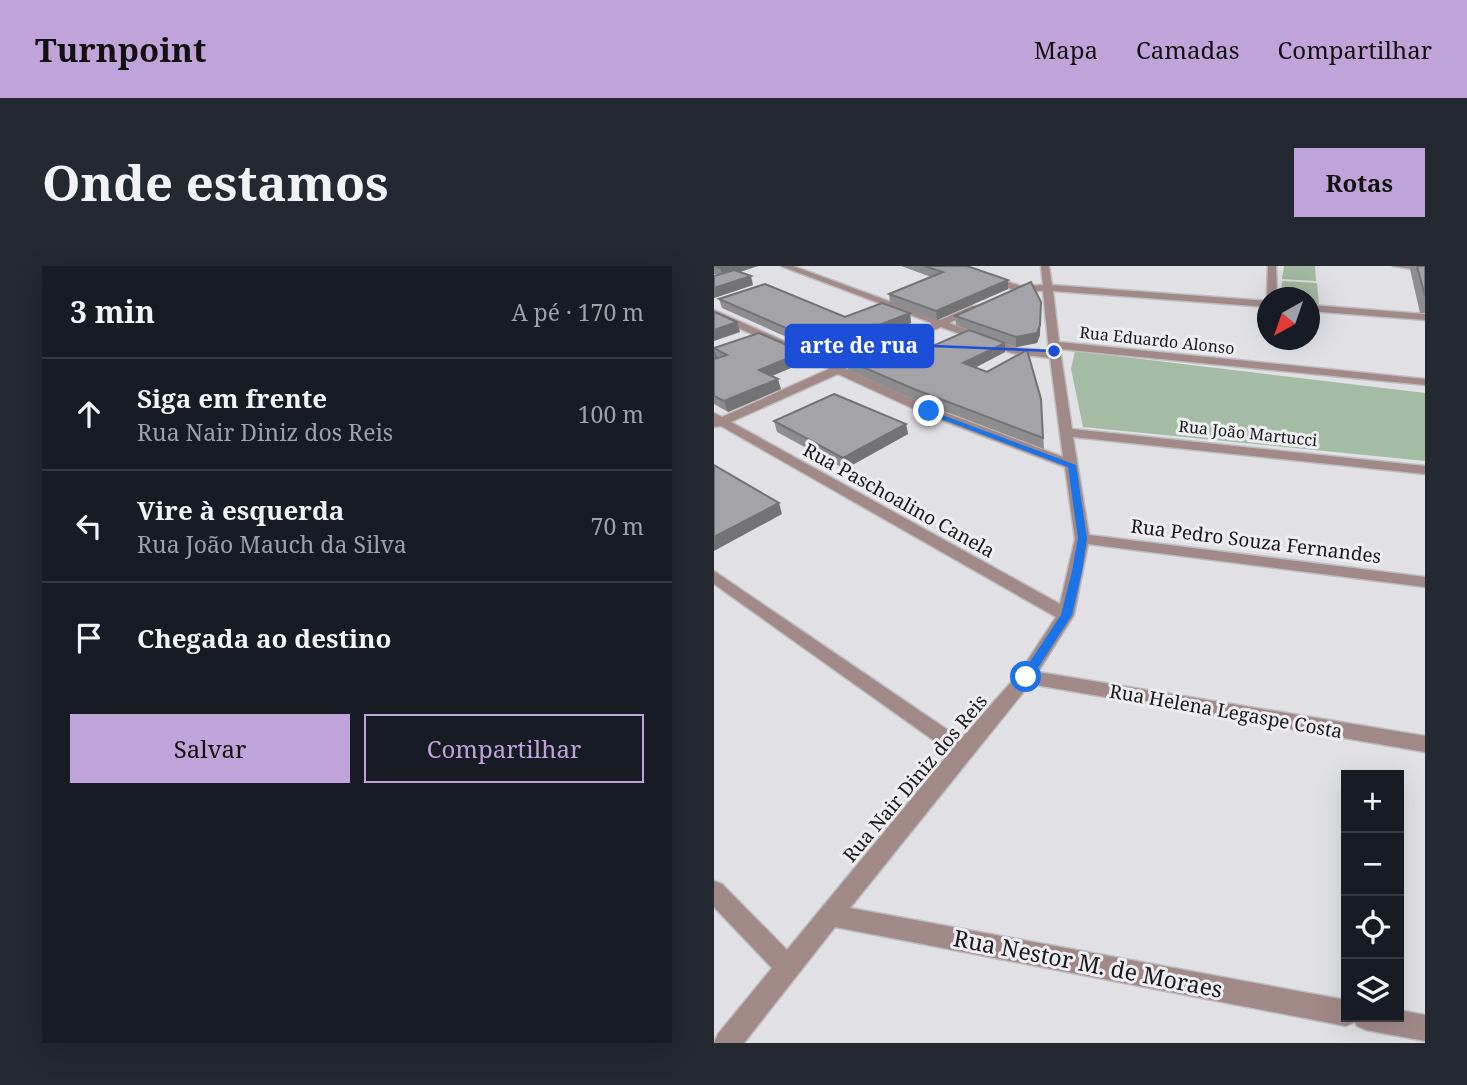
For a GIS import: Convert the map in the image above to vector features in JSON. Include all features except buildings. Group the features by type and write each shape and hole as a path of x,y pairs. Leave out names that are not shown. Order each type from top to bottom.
{"street":[{"name":"Rua Eduardo Alonso","path":"785,266 1016,351 1054,350 1425,382"},
{"path":"950,266 1020,289 1048,288 1257,303"},
{"name":"Rua Nair Diniz dos Reis","path":"727,1043 1026,677 1066,615 1082,538 1054,350 1045,266"},
{"path":"1272,266 1272,287"},
{"path":"1396,266 1425,268"},
{"path":"1008,294 1020,289"},
{"path":"870,355 985,304"},
{"path":"1320,309 1425,317"},
{"path":"714,313 842,367 929,411 1072,465"},
{"path":"717,421 842,367"},
{"name":"Rua Paschoalino Canela","path":"717,421 1066,615"},
{"name":"Rua João Martucci","path":"1066,432 1425,470"},
{"name":"Rua Pedro Souza Fernandes","path":"1082,538 1425,582"},
{"path":"714,576 963,751"},
{"name":"Rua Helena Legaspe Costa","path":"1026,677 1425,744"},
{"path":"714,891 788,968"},
{"name":"Rua Nestor M. de Moraes","path":"829,915 1341,1012"},
{"path":"1393,1022 1425,1028"}],"green space":[{"path":"1284,266 1315,266 1316,281 1282,279"},
{"path":"1282,281 1317,283 1317,287 1282,287"},
{"path":"1075,351 1425,393 1425,461 1083,427 1071,369"}],"place":[{"name":"arte de rua","path":"1054,351"}],"route":[{"path":"929,411 1072,465 1082,538 1077,571 1066,615 1026,677"}]}
